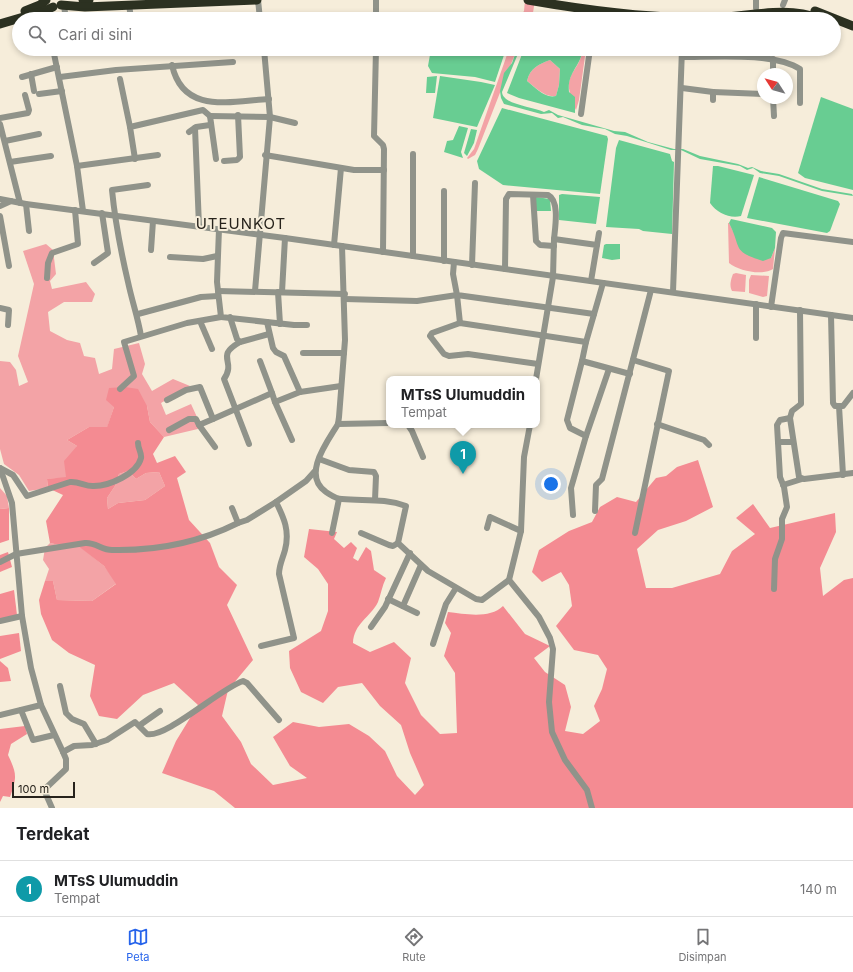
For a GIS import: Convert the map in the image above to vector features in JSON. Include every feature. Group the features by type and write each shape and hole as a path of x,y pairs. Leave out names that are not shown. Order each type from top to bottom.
{"highway":[{"path":"20,12 32,9 46,0 49,4 91,7 129,4 257,0"},
{"path":"83,0 89,0"},
{"path":"528,0 592,9 631,12"},
{"path":"568,0 655,12"},
{"path":"715,12 756,4 784,3 804,7 812,12"},
{"path":"49,12 61,4"},
{"path":"771,12 798,12"},
{"path":"0,17 12,14"},
{"path":"0,24 12,22"},
{"path":"841,23 853,26"},
{"path":"841,27 853,32"}],"street":[{"path":"257,0 259,12"},
{"path":"376,0 376,12"},
{"path":"129,4 130,12"},
{"path":"55,56 60,77 83,211"},
{"path":"255,291 270,117 265,56"},
{"path":"376,56 374,136 384,146 383,252"},
{"path":"581,114 589,56"},
{"path":"673,292 682,57 773,59 788,63 800,69 800,104"},
{"path":"773,59 773,68"},
{"path":"60,77 172,65 233,62"},
{"path":"172,65 178,84 191,96 203,101 214,102 269,99"},
{"path":"22,77 57,67"},
{"path":"32,74 37,93 62,91"},
{"path":"120,78 135,159"},
{"path":"682,88 713,92 757,94"},
{"path":"713,92 713,100"},
{"path":"0,118 28,113 29,110 25,95"},
{"path":"773,104 774,116"},
{"path":"130,127 205,110 210,116 210,125 216,159"},
{"path":"210,116 238,115 270,117 295,123"},
{"path":"224,161 237,160 240,157 238,115"},
{"path":"0,124 3,140 23,204 29,231"},
{"path":"199,226 192,130 210,125"},
{"path":"3,140 39,134"},
{"path":"76,166 135,159 158,154"},
{"path":"413,154 413,256"},
{"path":"266,155 341,168 384,170"},
{"path":"10,162 51,156"},
{"path":"334,245 341,168"},
{"path":"472,265 475,183"},
{"path":"141,336 138,314 128,282 113,189 148,185"},
{"path":"444,191 444,261"},
{"path":"505,269 506,196 509,194 548,195 554,201 553,277 536,376"},
{"path":"533,195 536,241 540,245 554,246"},
{"path":"0,199 23,204 199,226 853,318"},
{"path":"0,206 11,201"},
{"path":"47,278 52,253 78,244 75,210"},
{"path":"94,263 108,254 102,214"},
{"path":"0,216 9,266"},
{"path":"151,250 153,221"},
{"path":"219,229 217,256 220,317"},
{"path":"591,281 599,233"},
{"path":"771,307 783,233 853,242"},
{"path":"280,324 280,292 285,238"},
{"path":"554,239 597,245"},
{"path":"0,562 16,554 85,542 93,542 109,550 153,548 203,539 247,520 306,481 315,471 319,459 338,424 344,353 345,297 342,246"},
{"path":"170,257 203,259 217,256"},
{"path":"454,262 453,274 460,323"},
{"path":"586,436 570,428 567,420 586,342 603,283"},
{"path":"596,511 596,485 602,479 651,290"},
{"path":"138,314 218,294 255,291 417,301 457,295 594,314"},
{"path":"756,304 756,338"},
{"path":"0,308 9,310 8,325"},
{"path":"800,310 801,404 792,411 790,418 799,477 802,479"},
{"path":"831,315 833,403 839,406 845,405 853,393"},
{"path":"120,389 134,376 123,344 141,336 220,317 280,324 307,324"},
{"path":"230,317 237,339 240,342"},
{"path":"200,321 212,349"},
{"path":"267,322 273,348 276,352 284,356 300,392"},
{"path":"538,364 468,354 452,356 446,355 430,336 432,333 460,323 586,342"},
{"path":"249,444 237,409 224,379 229,369 227,353 229,349 240,342 270,334"},
{"path":"303,353 344,353"},
{"path":"633,360 669,371 635,533"},
{"path":"260,361 275,402 292,440"},
{"path":"582,361 630,374"},
{"path":"573,515 571,488 586,436 609,369"},
{"path":"275,402 300,392 341,386"},
{"path":"167,400 186,390 200,387 213,419"},
{"path":"199,425 272,393"},
{"path":"839,406 843,475"},
{"path":"169,430 194,418 215,447"},
{"path":"774,589 774,559 782,539 782,519 787,507 780,477 778,422 780,420 790,418"},
{"path":"338,424 362,425 386,423"},
{"path":"657,424 704,440 709,445"},
{"path":"410,428 423,457"},
{"path":"398,543 421,565 456,588 479,600 509,580 521,531 524,457 529,428"},
{"path":"778,442 793,442"},
{"path":"0,468 12,475 28,496 70,482 77,481 94,486 109,484 123,477 138,465 141,453 138,443"},
{"path":"319,459 349,470 374,472 376,476 375,500"},
{"path":"0,468 12,503 22,616 30,660 41,705 66,759 66,770 47,787 45,792 52,808"},
{"path":"315,471 319,486 339,499 375,500 407,507 398,543 392,546 361,533"},
{"path":"783,485 802,479 853,473"},
{"path":"332,533 339,499"},
{"path":"261,646 288,641 294,638 279,574 287,544 286,525 276,502"},
{"path":"232,508 238,523"},
{"path":"487,528 490,517 521,531"},
{"path":"371,627 381,614 410,553"},
{"path":"403,606 421,565"},
{"path":"509,580 539,617 550,638 553,649 549,702 552,732 565,760 587,790 592,808"},
{"path":"433,644 446,604 456,588"},
{"path":"388,599 417,613"},
{"path":"0,621 22,616"},
{"path":"63,752 74,746 96,744 113,737 135,722 140,725 147,734 152,735 243,681 247,683 279,720"},
{"path":"60,686 66,713 72,719 84,724 96,744"},
{"path":"0,715 41,705"},
{"path":"21,710 33,740 54,735"},
{"path":"140,725 160,711"}],"shaded area":[{"path":"525,0 535,0 533,12 523,12"},
{"path":"430,56 504,56 495,82 475,77 432,73 428,66"},
{"path":"507,56 514,56 478,149 475,155 468,159 467,158 474,149"},
{"path":"514,56 517,56 502,92 507,100 519,105 544,112 549,110 558,115 614,131 625,132 648,142 674,149 683,149 700,156 738,164 748,168 752,167 761,171 779,174 822,189 852,194 853,196 822,191 779,176 760,173 753,168 747,170 740,166 700,159 681,150 671,150 627,136 615,134 605,129 582,125 563,117 558,118 552,113 541,114 504,104 500,91 504,73 512,63"},
{"path":"521,56 581,56 569,85 569,92 575,97 575,113 519,98 507,93","holes":["550,60 560,69 559,85 556,96 548,96 527,81 530,73 536,67"]},
{"path":"585,56 579,100 576,110 569,85 572,74 581,57"},
{"path":"550,60 560,69 559,85 556,96 544,94 527,81 530,73 536,67"},
{"path":"437,76 435,93 426,93 427,77"},
{"path":"440,76 495,85 477,127 433,118"},
{"path":"821,97 853,109 853,190 805,178 798,173"},
{"path":"502,108 607,136 608,139 600,194 503,185 479,169 477,161"},
{"path":"459,126 468,128 461,152 463,158 444,152 447,141 453,140"},
{"path":"471,129 477,130 474,143 467,156 464,153"},
{"path":"619,140 670,154 672,161 674,162 672,234 643,231 639,229 606,227 616,148"},
{"path":"713,166 754,175 741,216 728,216 716,210 710,203"},
{"path":"759,177 838,201 840,204 830,231 827,233 747,218"},
{"path":"559,195 600,197 596,224 559,220"},
{"path":"536,197 550,199 551,211 536,211"},
{"path":"731,219 772,228 776,232 775,248 771,258 763,261 753,258 742,251 739,248 729,223"},
{"path":"728,223 733,231 771,258 775,248 773,269 763,272 751,272 733,266 729,263"},
{"path":"46,244 53,250 56,274 50,281 52,289 86,282 95,294 92,302 64,302 48,312 50,331 67,340 80,343 84,356 95,358 99,374 112,369 114,349 139,343 145,364 142,374 152,391 173,379 190,386 161,403 166,415 191,404 202,428 164,437 150,422 147,406 114,407 107,428 89,427 67,440 77,446 66,478 47,479 48,488 29,491 19,475 4,464 0,449 0,361 10,362 16,370 19,386 28,382 18,356 34,284 23,251"},
{"path":"620,244 620,259 612,260 602,258 604,245"},
{"path":"736,273 746,275 745,292 732,291 731,280 733,274"},
{"path":"751,275 769,276 767,296 763,297 749,293 749,280"},
{"path":"125,387 138,389 147,406 150,422 164,437 153,454 157,463 175,456 186,472 177,478 189,520 210,543 219,567 237,585 227,605 253,660 228,690 222,716 241,742 251,764 273,785 307,778 290,766 273,737 293,722 319,727 349,724 369,736 385,751 397,776 415,795 424,785 410,753 401,725 380,706 362,683 338,687 323,703 301,692 290,668 289,651 321,631 328,611 328,584 318,569 304,557 309,529 337,532 334,539 344,548 351,542 357,548 353,558 358,561 366,547 371,551 374,570 386,578 375,608 359,625 354,636 353,643 370,652 394,642 411,658 405,683 421,715 440,734 457,733 455,673 444,656 451,633 445,623 448,612 477,615 491,613 503,606 525,634 550,646 534,658 545,672 565,685 571,707 565,731 583,734 600,721 594,706 602,689 607,669 598,655 574,650 556,626 572,606 569,585 561,572 542,582 532,572 539,550 569,531 592,522 600,507 617,497 636,502 656,478 666,476 677,467 698,460 713,507 686,521 658,530 637,549 646,588 672,588 720,574 732,551 755,534 736,518 753,504 770,528 835,513 836,532 820,568 823,596 844,580 853,578 853,808 235,808 214,791 162,773 176,741 198,705 174,683 143,695 117,719 99,716 90,696 95,665 69,653 52,640 41,614 39,600 45,581 53,581 57,600 92,601 116,584 104,566 77,545 64,546 50,543 46,521 63,495 48,488 47,479 66,477 64,461 77,446 67,440 89,427 107,427 114,407 106,400 109,388","holes":["128,471 136,479 146,473 159,472 165,486 145,500 118,503 108,509 107,498 115,486 119,474"]},
{"path":"128,471 136,479 146,473 159,472 165,486 145,500 118,503 108,509 107,498 115,486 119,474"},
{"path":"0,488 7,496 9,508 0,509"},
{"path":"9,508 9,540 0,543 0,509"},
{"path":"50,543 64,546 77,544 104,566 117,583 92,601 57,600 53,581 45,581 49,569 43,560 45,548"},
{"path":"8,552 12,567 0,572 0,555"},
{"path":"14,590 17,615 0,620 0,594"},
{"path":"19,633 21,651 0,659 0,636"},
{"path":"0,661 8,668 11,681 0,682"},
{"path":"25,726 27,734 11,744 8,755 15,776 10,797 3,796 0,802 0,729"}],"place":[{"name":"MTsS Ulumuddin","path":"463,474"}],"district":[{"name":"UTEUNKOT","path":"241,223"}]}
